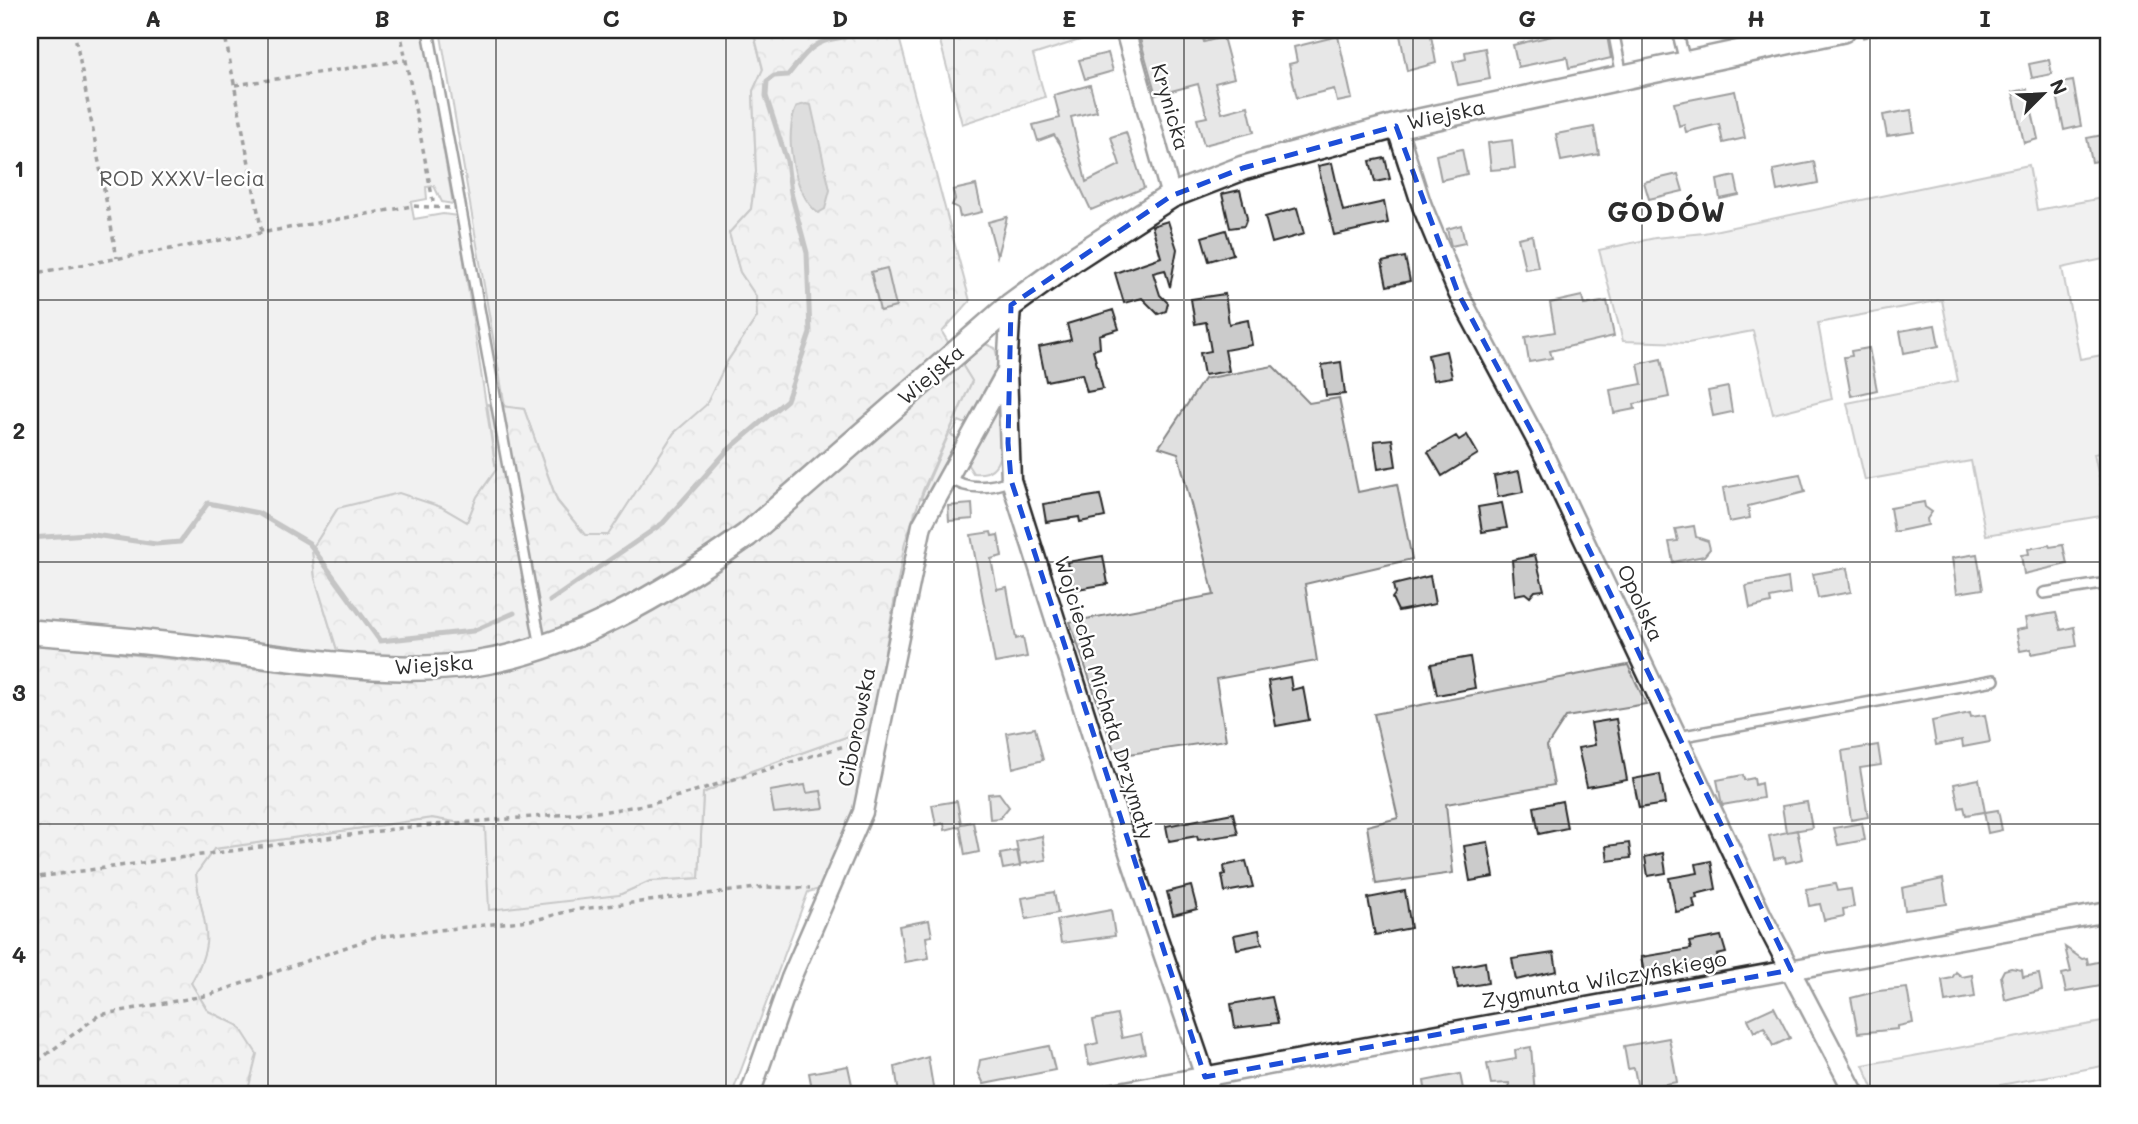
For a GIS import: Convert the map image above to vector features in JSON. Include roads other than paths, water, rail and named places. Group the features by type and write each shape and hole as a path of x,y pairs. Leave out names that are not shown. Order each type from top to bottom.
{"street":[{"name":"Krynicka","path":"1125,30 1171,196"},
{"name":"Wiejska","path":"30,632 131,639 380,668 475,664 541,647 619,613 703,565 747,536 1011,305 1077,257 1171,196 1243,168 1396,126 1843,30"},
{"name":"Opolska","path":"1396,126 1422,206 1458,293 1539,444 1790,970 1855,1094"},
{"name":"Wojciecha Michała Drzymały","path":"1011,305 1007,371 1011,480 1133,865 1208,1086"},
{"name":"Ciborowska","path":"750,1094 791,978 863,812 922,525 1007,371"},
{"name":"Zygmunta Wilczyńskiego","path":"1109,1094 1208,1086 1790,970 2108,912"}],"lane":[{"path":"428,30 541,647"},
{"path":"1613,30 1622,77"},
{"path":"1677,30 1686,64"},
{"path":"947,476 965,485 989,486 1011,480"},
{"path":"2044,593 2108,583"},
{"path":"1678,737 1994,680"}],"waterway":[{"path":"550,601 663,523 727,451 787,400 810,333 807,253 791,193 787,161 766,96 767,81 774,76 788,75 816,45 831,39 856,35 856,30"},
{"path":"30,538 87,534 156,544 180,542 208,503 258,513 309,543 380,641 473,631 514,613"}],"district":[{"name":"GODÓW","path":"1667,212"}],"park label":[{"name":"ROD XXXV-lecia","path":"182,179"}]}
